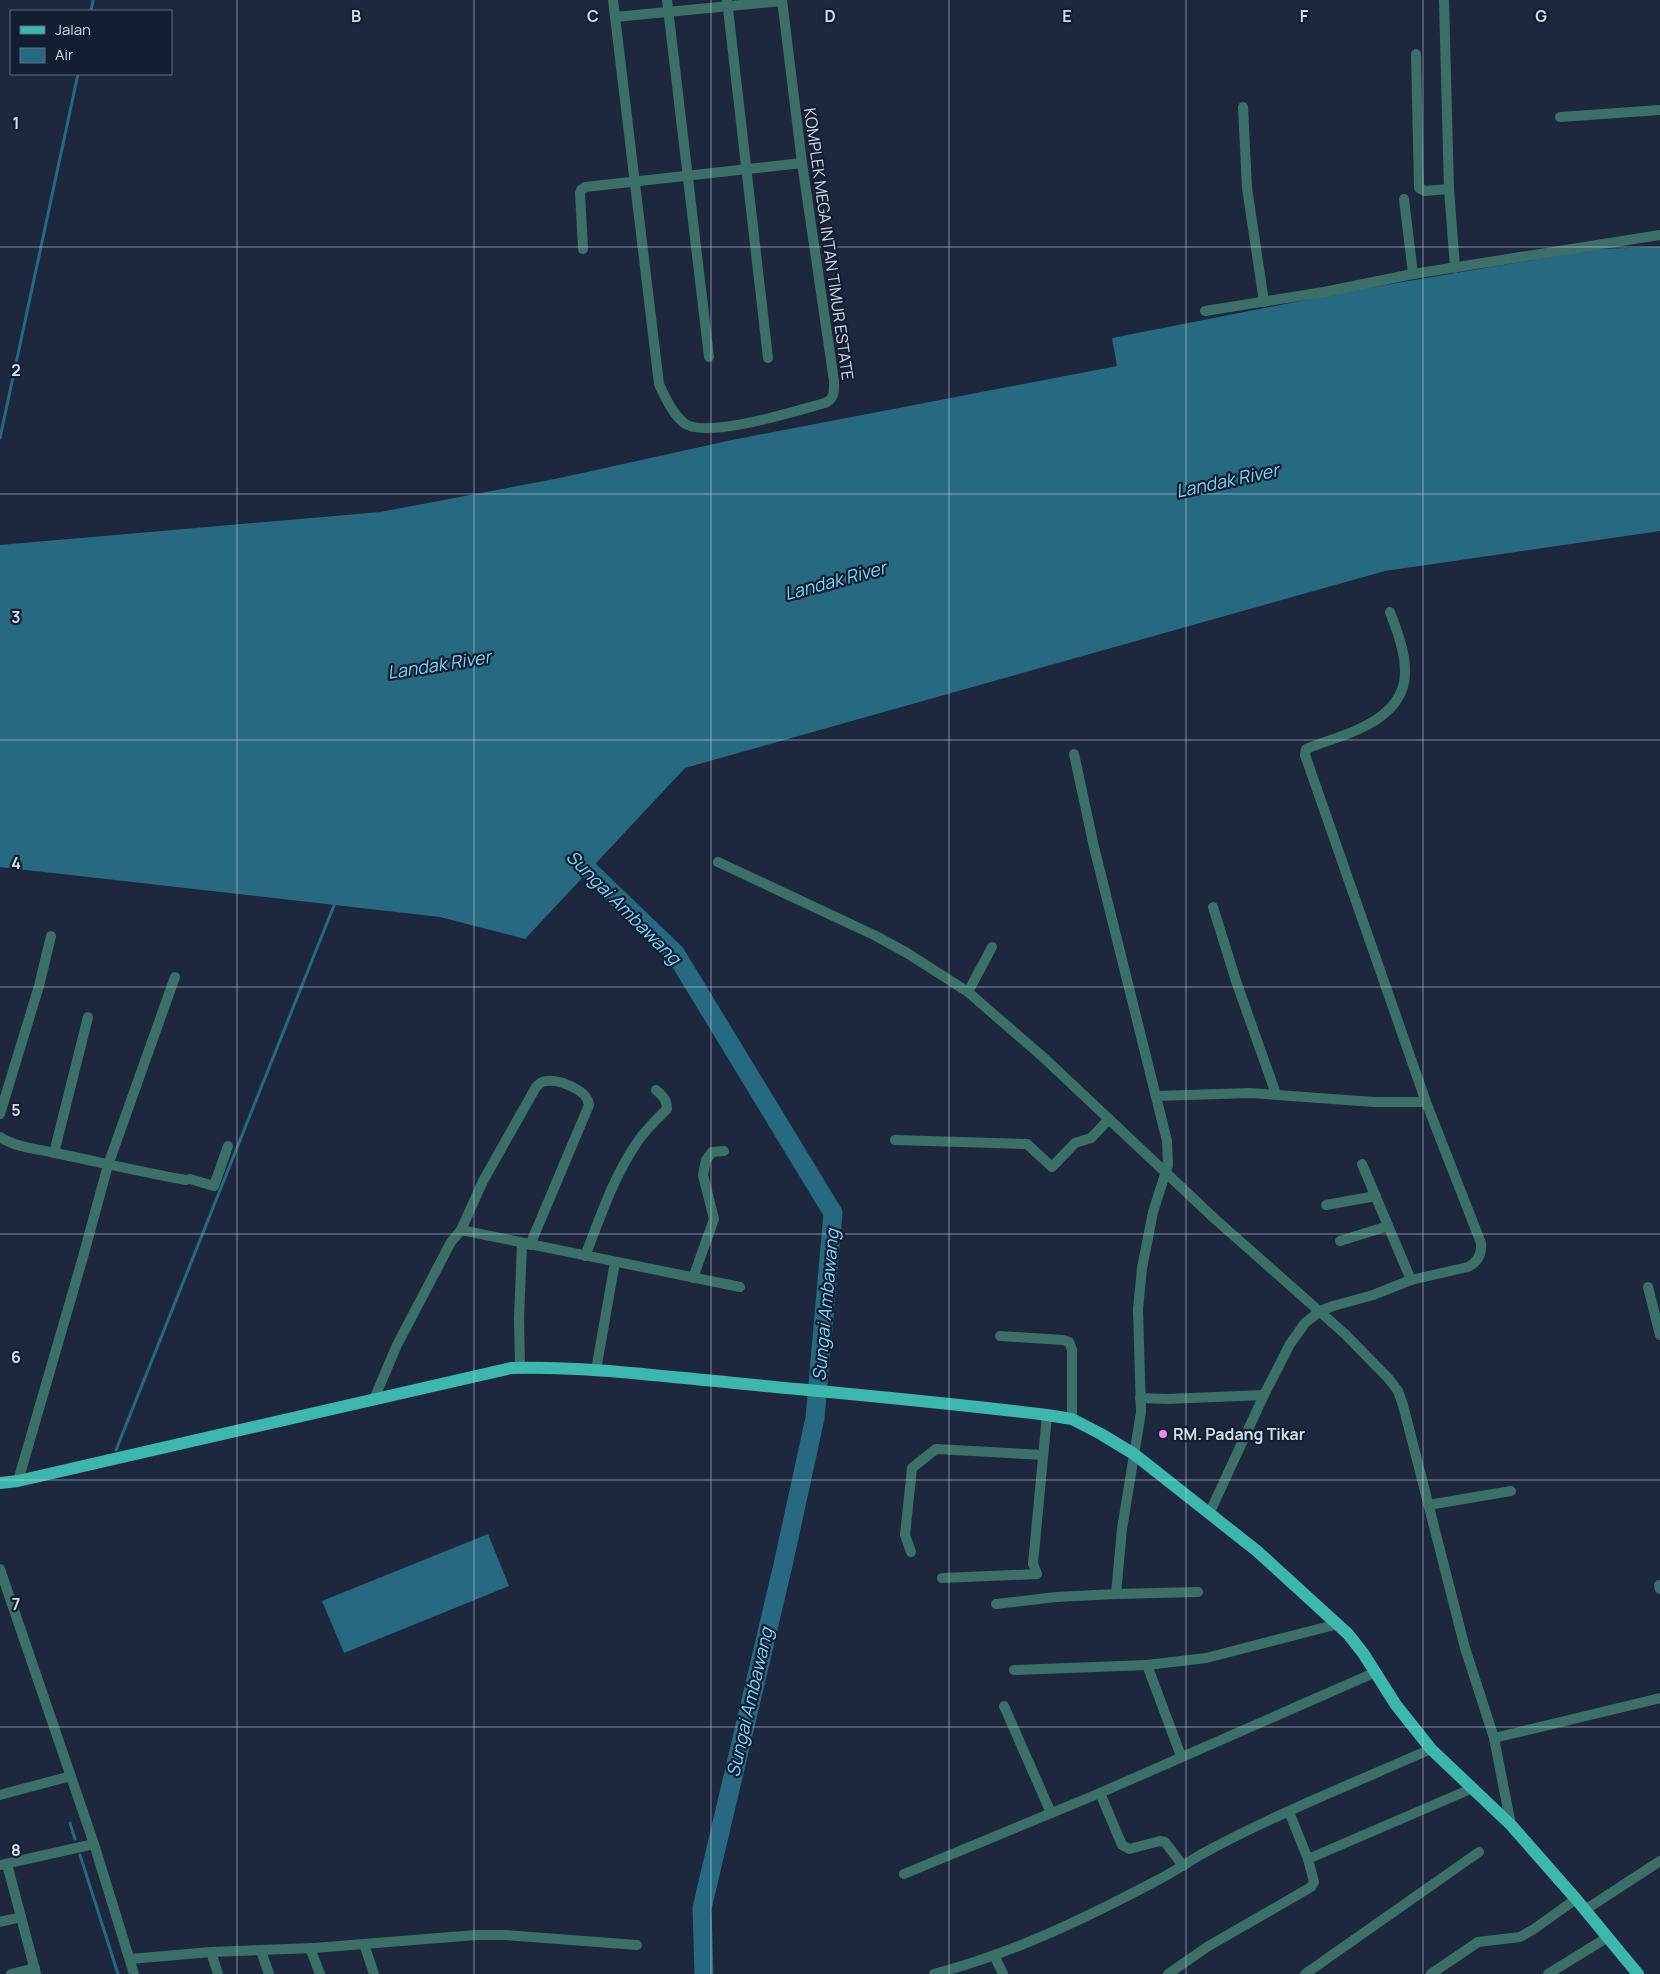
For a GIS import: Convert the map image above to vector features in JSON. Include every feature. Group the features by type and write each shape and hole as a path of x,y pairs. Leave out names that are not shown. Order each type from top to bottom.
{"main road":[{"path":"0,1483 18,1481 374,1398 520,1368 548,1367 596,1370 894,1398 1072,1419 1102,1434 1134,1454 1210,1512 1303,1591 1338,1624 1357,1644 1396,1705 1430,1749 1511,1825 1576,1898 1638,1974"}],"street":[{"path":"613,0 634,182"},
{"path":"668,0 709,357"},
{"path":"615,17 727,3 782,0"},
{"name":"KOMPLEK MEGA INTAN TIMUR ESTATE","path":"634,182 659,384 672,409 684,423 696,428 708,429 759,422 830,401 833,396 834,381 802,163 782,0"},
{"path":"1444,0 1449,189 1455,268"},
{"path":"727,3 768,358"},
{"path":"1416,54 1419,188 1425,191 1449,189"},
{"path":"1243,108 1247,188 1264,302"},
{"path":"1560,117 1660,110"},
{"path":"583,249 581,190 585,187 802,163"},
{"path":"1404,199 1413,274"},
{"path":"1205,311 1324,292 1413,274 1660,235"},
{"path":"1210,1512 1264,1395 1296,1334 1320,1311 1373,1295 1411,1280 1468,1267 1474,1264 1482,1250 1481,1243 1426,1102 1305,755 1306,749 1357,730 1372,722 1395,704 1403,689 1405,666 1400,637 1390,612"},
{"path":"1074,754 1094,847 1169,1154 1166,1173 1153,1212 1142,1268 1138,1309 1140,1427 1122,1529 1116,1594"},
{"path":"718,862 876,936 915,957 968,992 1018,1034 1215,1219 1320,1311 1389,1379 1398,1391 1403,1405 1465,1648 1494,1738 1511,1825"},
{"path":"1213,906 1234,974 1276,1094"},
{"path":"0,1114 39,986 51,936"},
{"path":"968,992 992,947"},
{"path":"18,1481 108,1165 175,977"},
{"path":"54,1152 79,1059 88,1016"},
{"path":"374,1398 397,1345 451,1242 461,1230 483,1181 536,1087 548,1080 565,1084 585,1095 589,1100 589,1105 526,1244 519,1318 520,1368"},
{"path":"585,1256 606,1202 636,1143 667,1109 664,1097 656,1090"},
{"path":"1156,1096 1211,1093 1276,1094 1374,1102 1426,1102"},
{"path":"895,1140 1027,1144 1052,1167 1075,1143 1091,1138 1109,1119"},
{"path":"0,1137 11,1142 108,1165 186,1180 190,1179 214,1186 228,1146"},
{"path":"692,1278 714,1219 705,1185 704,1167 706,1160 712,1152 724,1151"},
{"path":"1362,1164 1411,1280"},
{"path":"1326,1205 1376,1196"},
{"path":"1340,1241 1388,1226"},
{"path":"461,1230 740,1287"},
{"path":"596,1370 615,1262"},
{"path":"1648,1287 1660,1335"},
{"path":"1000,1336 1069,1342 1072,1350 1072,1419"},
{"path":"1140,1398 1180,1399 1264,1395"},
{"path":"942,1578 1037,1574 1033,1564 1047,1415"},
{"path":"911,1552 905,1535 912,1468 936,1449 1043,1455"},
{"path":"1428,1505 1511,1491"},
{"path":"0,1569 94,1844 134,1974"},
{"path":"996,1604 1056,1597 1198,1592"},
{"path":"1014,1670 1147,1665 1206,1658 1338,1624"},
{"path":"1147,1665 1181,1756"},
{"path":"904,1874 1051,1814 1376,1672"},
{"path":"1494,1738 1660,1698"},
{"path":"1004,1706 1051,1814"},
{"path":"934,1974 995,1957 1099,1910 1183,1866 1200,1855 1289,1812 1430,1749"},
{"path":"0,1796 71,1776"},
{"path":"1308,1859 1473,1788"},
{"path":"1100,1792 1122,1845 1129,1849 1160,1841 1164,1842 1183,1866"},
{"path":"1168,1974 1201,1951 1311,1888 1314,1882 1308,1859 1289,1812"},
{"path":"11,1974 36,1971 21,1917 3,1865 94,1844"},
{"path":"1305,1974 1479,1852"},
{"path":"1585,1910 1660,1861"},
{"path":"1431,1974 1478,1942 1490,1939 1505,1940 1520,1937 1576,1898"},
{"path":"0,1922 21,1917"},
{"path":"130,1960 211,1952 310,1948 476,1935 506,1935 637,1945"},
{"path":"1548,1974 1608,1937"},
{"path":"364,1944 374,1974"},
{"path":"310,1948 320,1974"},
{"path":"262,1951 269,1974"},
{"path":"211,1952 218,1974"},
{"path":"995,1957 1003,1974"}],"water":[{"name":"Landak River","path":"1660,247 1660,531 1385,571 685,768 525,939 440,917 0,867 0,545 380,512 555,479 732,440 1117,366 1112,338 1356,290 1597,249"},
{"path":"488,1534 509,1586 344,1653 322,1601"}],"waterway":[{"path":"91,10 93,0"},
{"path":"0,438 78,75"},
{"name":"Sungai Ambawang","path":"571,853 675,953 833,1213 815,1418 783,1565 702,1908 704,1974"},
{"path":"116,1450 335,903"},
{"path":"70,1823 75,1839"},
{"path":"80,1855 118,1974"}],"place":[{"name":"RM. Padang Tikar","path":"1163,1434"}]}
